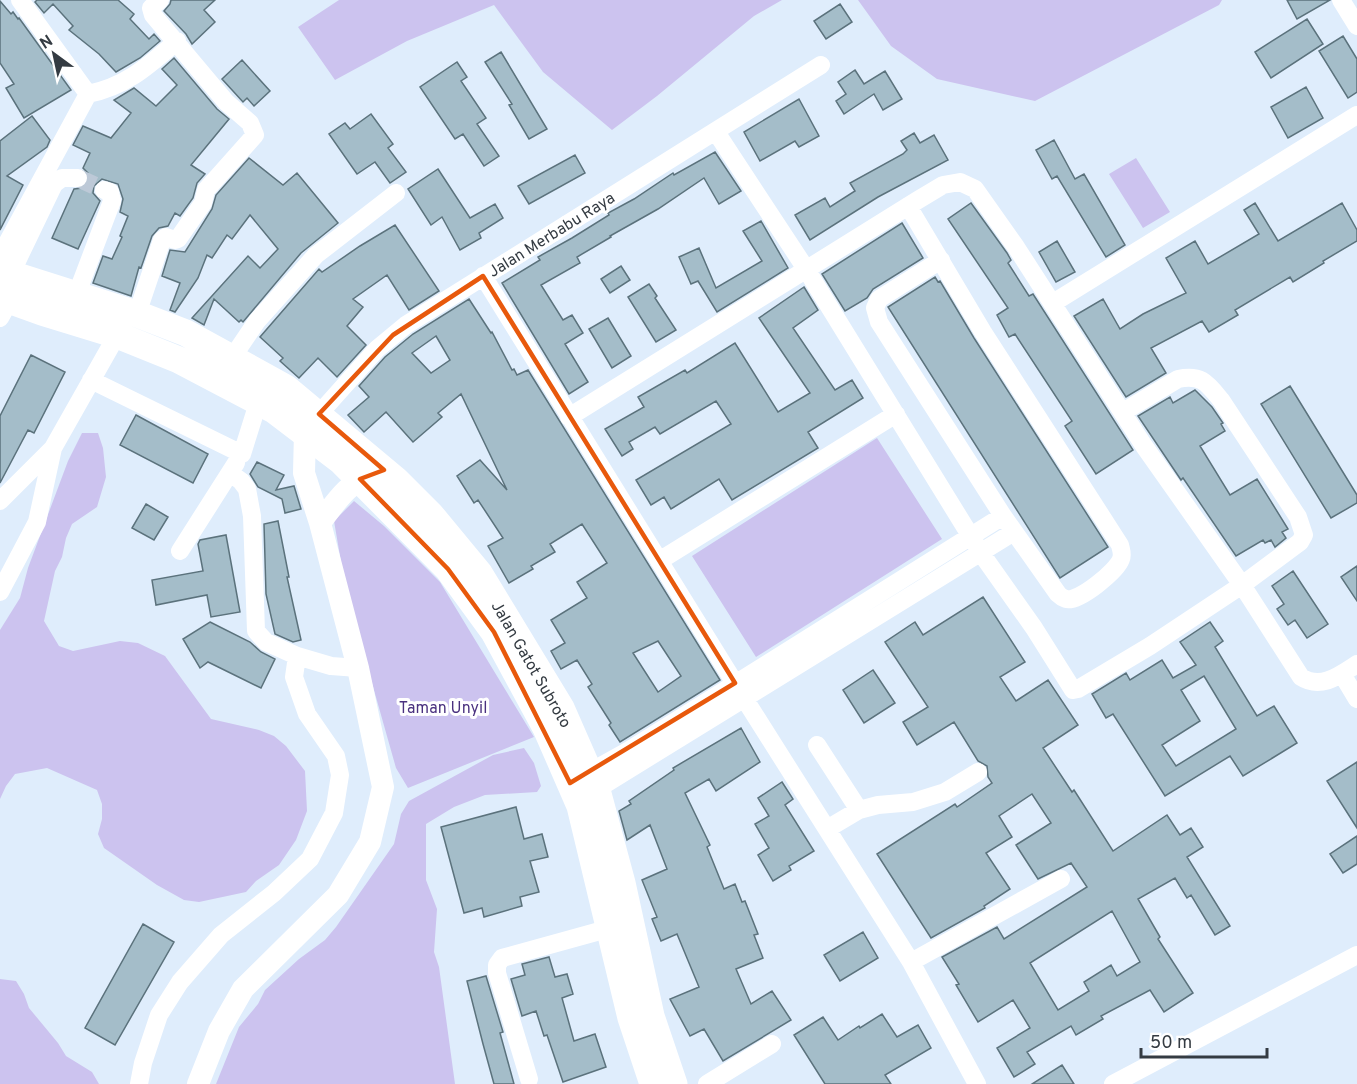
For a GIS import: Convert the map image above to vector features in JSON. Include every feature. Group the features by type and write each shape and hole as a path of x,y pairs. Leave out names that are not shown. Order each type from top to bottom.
{"highway":[{"path":"3,287 76,294 186,333 232,358 273,400"},
{"path":"3,287 68,320 117,335 273,400"},
{"name":"Jalan Gatot Subroto","path":"273,400 312,423 396,480 431,515 479,573 561,708 621,925 674,1084"},
{"name":"Jalan Gatot Subroto","path":"312,423 360,479 448,569 494,632 546,728 583,786"},
{"name":"Jalan Gatot Subroto","path":"621,925 631,1018 653,1084"}],"main road":[{"path":"198,1084 219,1031 243,989 338,894 370,842 383,787 358,668 320,523 304,473 312,423"},
{"path":"320,523 342,494 360,479 374,474 396,480"}],"street":[{"path":"20,0 88,94"},
{"path":"1341,0 1357,26"},
{"path":"137,314 162,240 168,237 175,240 178,238 202,203 206,190 255,135 250,123 226,102 152,13 151,8 156,1"},
{"path":"88,94 114,88 136,76 177,41"},
{"name":"Jalan Merbabu Raya","path":"312,423 393,334 821,65"},
{"path":"3,287 88,94"},
{"path":"1053,303 1357,115"},
{"path":"716,132 806,268 981,553 1034,628 1073,690 1150,646 1242,585 1300,542 1304,535 1298,517 1221,400 1207,383 1197,378 1178,379 1123,412"},
{"path":"3,287 54,184 62,178 78,178"},
{"path":"569,417 908,206 943,185 960,182 975,189 1016,247 1123,412 1242,585 1301,677 1307,681 1322,683 1349,669 1357,699"},
{"path":"68,320 112,201 110,192 104,190"},
{"path":"232,358 257,321 316,255 396,193"},
{"path":"908,206 941,260 983,332 1115,536 1122,554 1120,561 1106,578 1075,599 1066,600 1058,594 1014,532 879,322 875,308 879,299 941,260"},
{"path":"483,276 739,691 911,962 977,1084"},
{"path":"0,592 37,522 53,448 117,335"},
{"path":"91,380 242,454"},
{"path":"180,551 242,454 273,400"},
{"path":"659,561 896,414"},
{"path":"0,501 10,488 53,448"},
{"path":"230,473 247,489 250,507 256,631 266,642 297,656 331,666 358,668"},
{"path":"815,644 971,535 1003,516"},
{"path":"583,786 628,751 739,691 815,644 981,553 1014,532"},
{"path":"139,1084 143,1063 159,1015 180,982 221,935 274,893 310,859 334,813 340,775 336,756 307,714 294,677 297,656"},
{"path":"817,745 859,810"},
{"path":"827,829 859,810 878,805 913,802 945,792 978,772"},
{"path":"911,962 1061,879"},
{"path":"529,1079 496,973 497,965 502,958 621,925"},
{"path":"1113,1084 1357,955"},
{"path":"707,1084 772,1044"}],"highlighted area":[{"path":"483,276 735,683 570,783 494,632 448,569 360,479 384,470 319,414 393,335"}],"green space":[{"path":"339,0 782,0 754,16 612,130 543,72 494,5 407,41 335,80 298,27"},
{"path":"858,0 1222,0 1219,5 1035,101 937,79 891,46"},
{"path":"1136,158 1170,212 1143,228 1109,174"},
{"path":"82,433 98,433 103,448 106,477 97,507 72,524 62,557 55,571 44,621 59,646 73,651 120,641 138,643 165,656 211,719 259,730 274,736 286,746 305,771 307,811 296,840 279,865 256,881 246,892 199,902 184,900 157,885 104,848 98,834 102,819 102,804 97,790 47,768 15,774 0,799 0,630 20,598 28,568 68,461"},
{"path":"877,438 942,539 756,657 692,556"},
{"name":"Taman Unyil","path":"354,501 384,526 440,582 534,737 408,788 396,768 346,591 334,521"},
{"path":"524,748 534,763 541,786 537,792 485,795 454,807 426,824 426,880 437,909 434,952 439,967 455,1084 216,1084 239,1027 258,1004 265,990 299,959 325,940 336,927 394,844 401,814 409,801 493,755"},
{"path":"0,979 16,981 29,1008 66,1056 92,1072 99,1084 0,1084"}],"building":[{"path":"37,0 118,0 134,14 130,19 149,39 154,34 160,41 140,58 116,72 99,54 69,30 73,26 53,4 44,13 35,2"},
{"path":"171,0 215,0 204,10 215,22 192,44 186,34 164,11"},
{"path":"1287,0 1330,0 1297,19"},
{"path":"0,1 11,14 13,12 19,18 71,90 24,118 6,88 14,84 0,63"},
{"path":"840,4 852,22 826,39 814,21"},
{"path":"1307,19 1323,44 1271,78 1255,52"},
{"path":"1343,36 1357,59 1357,92 1348,98 1319,51"},
{"path":"501,52 547,129 529,139 509,105 512,104 485,62"},
{"path":"174,58 217,109 229,119 191,165 205,174 197,183 193,198 180,216 175,213 168,226 159,228 152,236 141,268 139,267 131,296 93,283 103,256 112,259 128,216 120,212 123,199 118,184 102,179 94,186 93,193 100,201 78,249 52,238 74,189 83,188 88,183 88,173 83,168 90,153 73,145 83,126 111,138 131,113 114,100 134,88 156,106 177,85 162,69"},
{"path":"242,60 270,91 254,106 247,98 243,102 222,79"},
{"path":"457,62 467,77 461,81 486,118 477,124 499,156 484,166 463,134 455,139 420,87"},
{"path":"855,70 864,84 885,71 902,99 883,110 874,94 844,114 836,101 846,94 838,82"},
{"path":"1306,87 1323,118 1288,138 1271,107"},
{"path":"799,99 819,136 799,147 795,141 760,161 744,132"},
{"path":"371,114 393,144 388,148 406,172 390,183 375,162 357,174 329,134 345,123 350,129"},
{"path":"32,116 50,140 47,147 7,176 23,185 0,230 0,141"},
{"path":"914,133 920,143 934,135 948,160 878,197 810,240 795,215 825,198 830,207 855,191 850,183 903,154 907,150 901,141"},
{"path":"1054,140 1075,179 1084,174 1125,245 1106,257 1057,176 1052,179 1036,150"},
{"path":"715,152 741,191 719,204 704,178 658,209 577,257 580,263 541,285 563,320 572,315 583,333 565,344 588,382 569,394 502,283 540,260 538,257 609,215 608,213 673,173 674,175"},
{"path":"575,155 585,173 529,204 518,186"},
{"path":"249,158 283,185 297,173 338,223 301,253 243,322 241,320 239,322 214,299 204,325 192,318 248,256 260,268 278,249 250,215 232,239 227,235 212,258 207,255 198,278 175,312 170,310 180,283 162,276 170,250 185,252 212,209 216,195"},
{"path":"438,169 470,218 495,204 503,218 479,233 481,238 460,250 442,217 431,225 408,189"},
{"path":"971,203 1007,253 1011,260 1008,263 1029,296 1033,294 1133,450 1096,474 1065,426 1072,421 1015,334 1009,337 997,315 1008,308 948,219"},
{"path":"1255,203 1278,241 1342,203 1357,230 1357,241 1293,282 1290,277 1235,310 1238,315 1209,332 1202,321 1151,348 1166,373 1126,397 1074,316 1103,299 1120,329 1143,314 1186,293 1166,258 1195,241 1208,264 1259,234 1244,210"},
{"path":"761,221 788,268 717,312 698,281 691,284 679,257 699,248 716,288 762,261 743,231"},
{"path":"902,223 923,258 873,289 867,298 845,311 822,274"},
{"path":"395,225 439,291 409,310 387,275 353,299 363,307 347,326 366,345 337,377 318,358 299,378 280,361 283,358 260,337 319,269 322,272"},
{"path":"1057,241 1075,272 1056,282 1039,252"},
{"path":"621,266 630,280 610,293 601,279"},
{"path":"935,277 938,282 940,281 1108,547 1060,578 888,307"},
{"path":"649,284 657,296 655,298 676,330 656,342 628,297"},
{"path":"804,287 818,310 793,328 835,390 852,380 863,398 808,432 818,448 732,500 719,479 671,509 664,497 651,505 636,480 731,424 716,401 660,434 655,427 629,442 633,449 622,456 605,429 644,407 638,397 685,370 687,373 735,343 778,412 810,393 759,318"},
{"path":"469,299 492,332 512,370 514,369 517,375 528,370 720,680 620,742 588,687 592,684 577,660 561,669 551,651 565,643 551,620 587,598 577,582 607,563 582,524 550,544 555,552 531,566 533,569 509,583 488,546 503,538 478,500 474,503 457,476 480,460 507,490 461,394 438,413 442,417 413,442 386,412 364,432 348,415 369,397 359,386 385,357 413,334","holes":["436,336 450,360 431,373 412,353","658,641 681,676 658,692 633,653"]},
{"path":"608,318 631,356 612,368 589,329"},
{"path":"31,355 65,372 34,433 28,430 0,483 0,416"},
{"path":"1290,386 1357,495 1357,503 1331,518 1261,404"},
{"path":"1195,390 1212,407 1223,423 1221,424 1225,431 1200,446 1230,495 1257,479 1288,529 1282,532 1286,538 1275,547 1271,540 1265,543 1263,540 1236,556 1138,416 1170,397 1173,403"},
{"path":"136,415 208,454 193,483 120,445"},
{"path":"257,462 284,475 276,490 294,486 301,509 285,513 282,499 258,487 250,474"},
{"path":"146,504 168,517 154,540 132,528"},
{"path":"278,521 301,640 293,642 275,634 266,594 264,524"},
{"path":"226,535 240,612 211,617 207,595 156,605 152,580 203,571 198,544 200,540"},
{"path":"1357,566 1357,601 1341,577"},
{"path":"1293,571 1328,624 1307,638 1295,620 1288,625 1277,609 1284,604 1272,586"},
{"path":"983,597 1025,662 1000,677 1016,701 1048,680 1078,725 1043,748 1072,792 1074,790 1113,851 1167,815 1180,835 1191,828 1203,847 1187,857 1230,926 1215,935 1191,895 1187,898 1175,878 1138,899 1160,937 1158,939 1193,993 1164,1012 1150,990 1101,1016 1103,1019 1076,1035 1071,1026 1027,1052 1035,1064 1014,1077 997,1048 1030,1028 1013,1000 978,1022 942,957 997,927 1004,939 1087,887 1071,863 1038,879 1016,845 1051,823 1032,794 999,816 1012,837 986,853 1010,889 984,906 985,908 931,938 877,854 955,804 957,807 992,783 988,777 987,766 978,761 954,722 917,745 903,722 928,707 885,642 915,622 923,635","holes":["1112,911 1140,962 1117,976 1111,965 1084,982 1089,991 1058,1010 1030,963"]},
{"path":"210,622 250,642 261,652 275,659 261,688 208,662 200,668 183,639"},
{"path":"1210,622 1223,641 1215,647 1257,716 1274,706 1297,743 1243,776 1230,756 1165,796 1113,714 1106,718 1092,694 1126,673 1130,680 1162,660 1173,678 1196,665 1180,642","holes":["1204,676 1236,729 1176,766 1162,745 1200,721 1181,690"]},
{"path":"873,670 895,703 864,723 843,690"},
{"path":"741,728 760,762 716,791 709,779 685,793 710,845 707,847 724,889 735,884 742,902 745,901 758,934 754,935 763,958 736,969 751,1004 772,991 791,1020 723,1061 704,1029 690,1036 670,999 699,987 677,934 661,941 652,919 657,917 642,880 667,869 650,825 627,840 619,811 631,804 629,801 674,770 673,768"},
{"path":"1357,762 1357,828 1327,781"},
{"path":"782,782 793,799 785,805 814,851 789,866 791,870 773,881 758,855 769,848 755,824 769,816 758,798"},
{"path":"516,807 524,839 542,834 548,857 530,861 539,892 520,897 522,906 484,917 482,908 464,913 441,827"},
{"path":"1357,836 1357,864 1343,873 1330,854"},
{"path":"143,924 174,942 115,1045 85,1028"},
{"path":"863,932 878,958 840,981 824,955"},
{"path":"549,957 555,977 567,974 573,994 562,998 574,1041 595,1034 606,1067 563,1082 536,1011 522,1016 511,979 525,975 522,964"},
{"path":"486,976 503,1032 500,1033 514,1084 494,1084 483,1044 467,981"},
{"path":"882,1014 897,1037 918,1025 931,1048 885,1075 891,1084 825,1084 794,1035 823,1017 838,1040"},
{"path":"1062,1065 1074,1084 1032,1084"}],"tunnel":[{"path":"78,178 104,190"}]}
